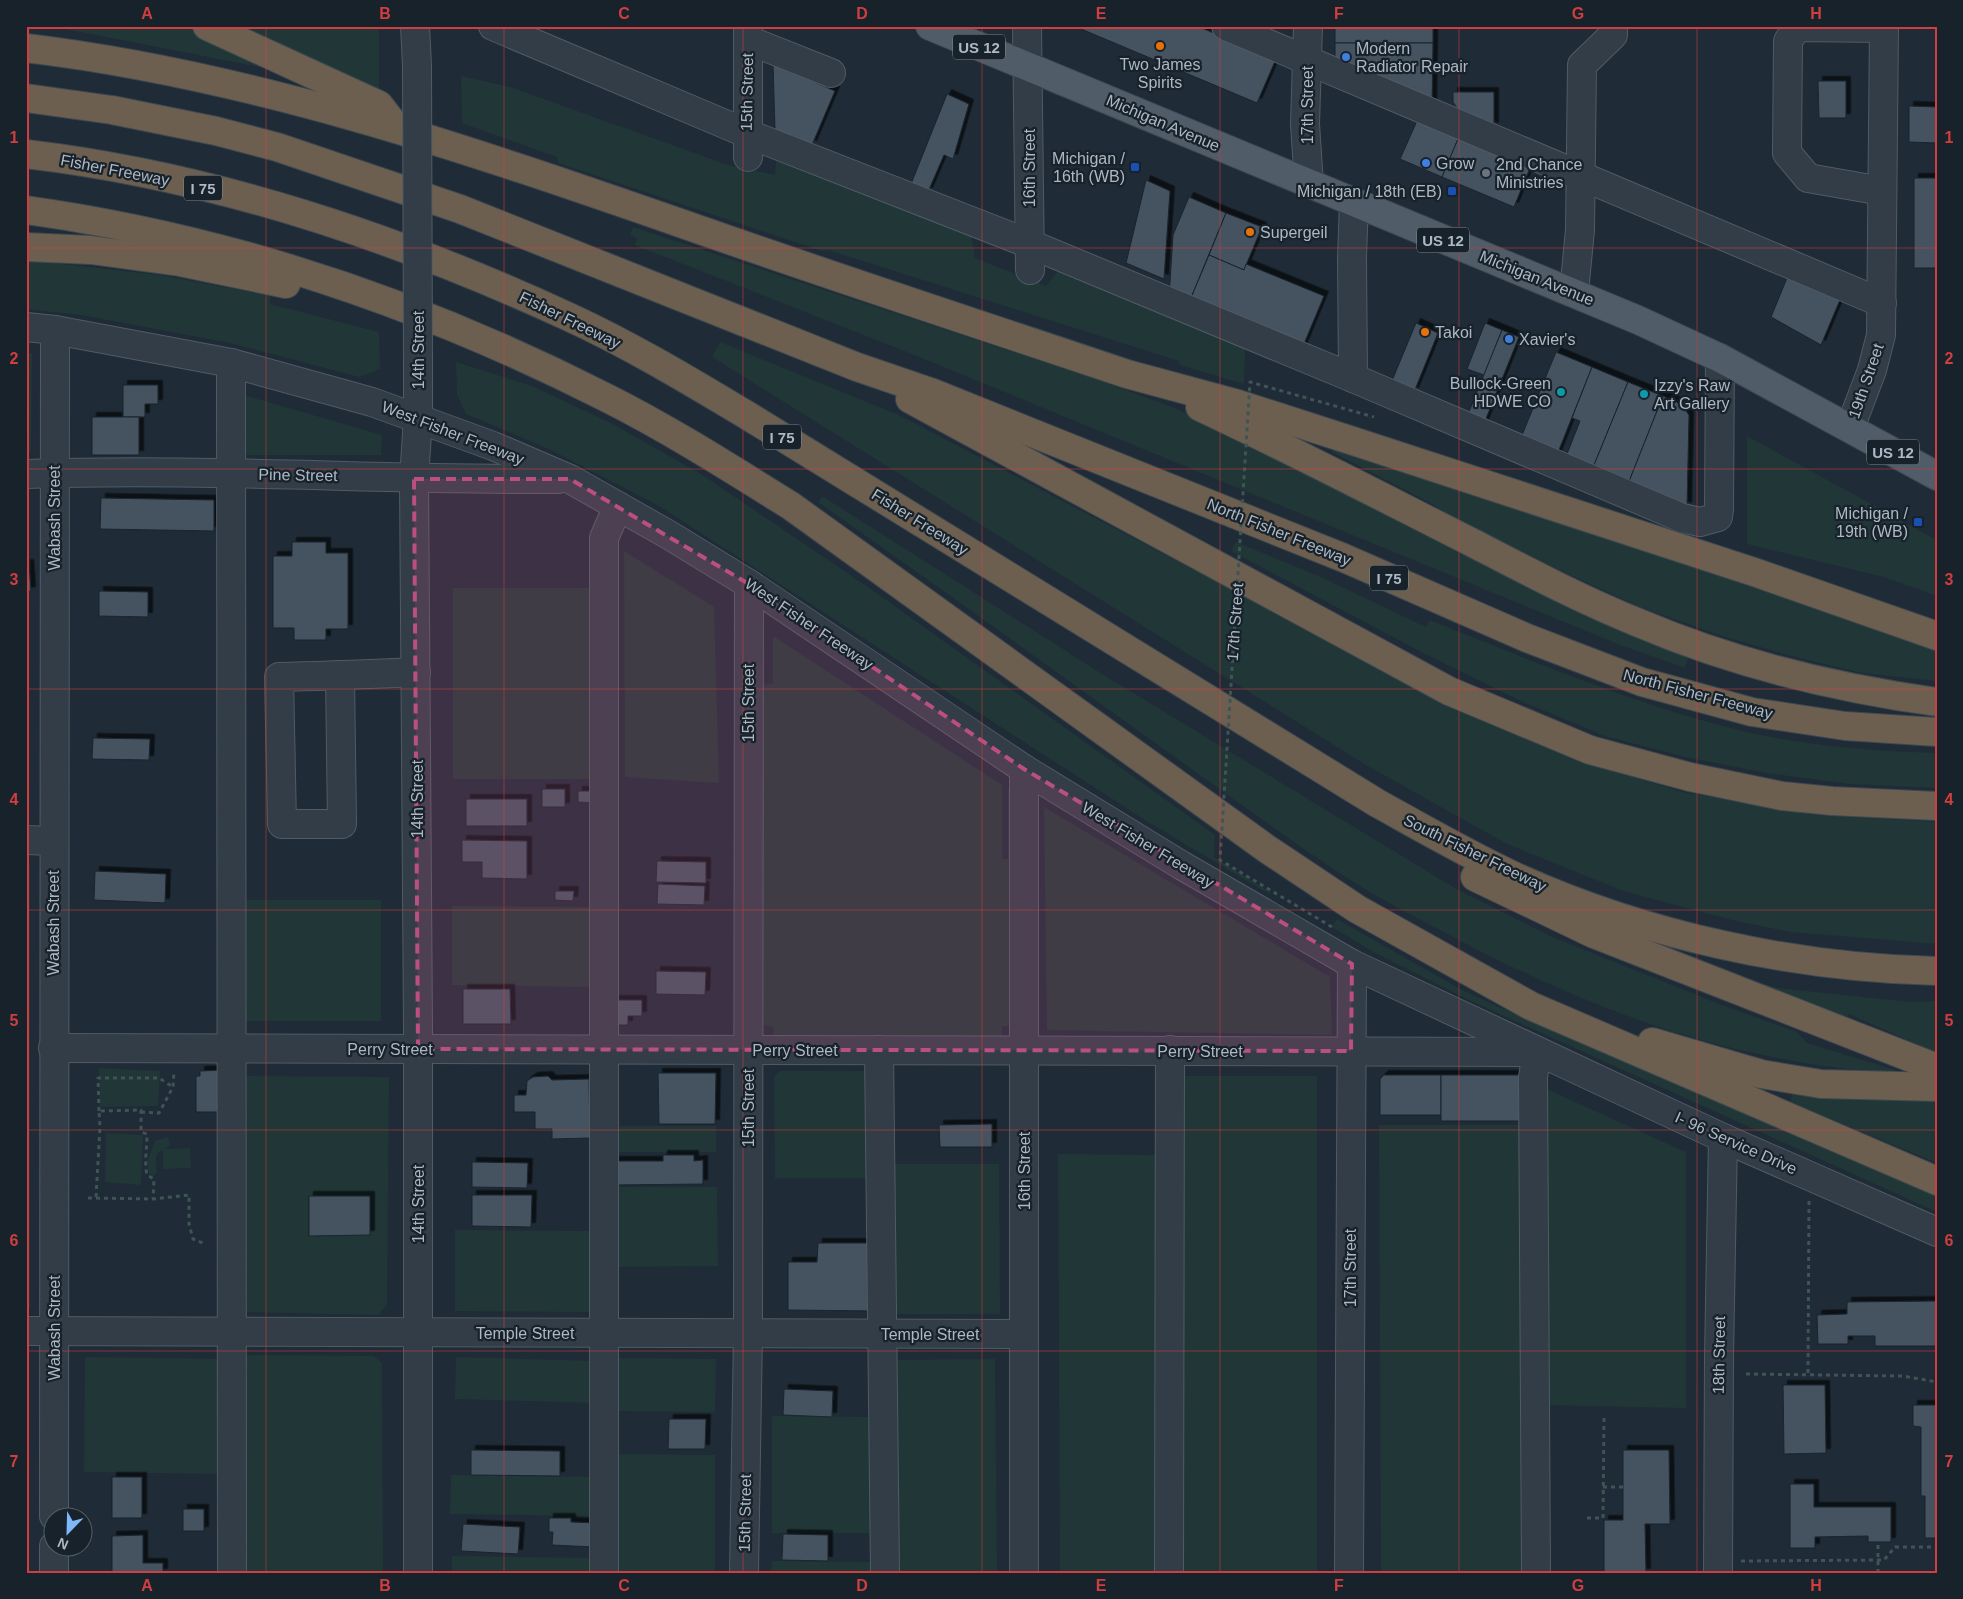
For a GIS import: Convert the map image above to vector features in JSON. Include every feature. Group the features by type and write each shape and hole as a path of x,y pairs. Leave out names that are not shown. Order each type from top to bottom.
{"highway":[{"path":"206,26 379,105 397,128"},
{"path":"26,48 137,65 260,91 397,128 1128,374 1238,404 1747,570 1937,636"},
{"name":"I 75","path":"26,98 112,110 216,131 342,167 591,259 857,367"},
{"name":"Fisher Freeway","path":"26,154 138,173 230,194 305,214 502,287 570,318 662,365 754,419 1061,610"},
{"path":"26,210 178,238 282,266 373,296 512,351 606,397 732,469 791,506 1267,849 1357,909 1531,1006 1937,1181"},
{"path":"26,247 91,250 160,260 276,283 373,296"},
{"path":"857,367 926,409 984,438 1449,692 1511,718 1590,750 1690,777 1782,796 1832,801 1937,806"},
{"name":"North Fisher Freeway","path":"857,367 942,396 1344,558 1526,638 1642,682 1752,712 1845,726 1937,732"},
{"path":"1128,374 1280,445 1561,588 1638,623 1734,657 1877,694 1937,702"},
{"path":"1061,610 1154,682 1410,841 1466,872 1594,934 1937,1068"},
{"name":"South Fisher Freeway","path":"1061,610 1377,803 1450,844 1515,876 1629,918 1752,951 1870,968 1937,971"},
{"path":"1469,972 1681,1052 1761,1074 1821,1084 1892,1088 1937,1087"}],"main road":[{"name":"Michigan Avenue","path":"930,26 1574,292 1720,358 1937,476"}],"street":[{"name":"14th Street","path":"414,26 417,66 418,360 418,418 414,479 418,1049 418,1573"},
{"path":"493,26 747,145 900,195 1030,257 1353,378 1682,518 1710,521 1718,517 1720,358"},
{"name":"16th Street","path":"1027,26 1030,257"},
{"path":"1226,26 1882,303"},
{"name":"17th Street","path":"1308,26 1305,124 1309,184"},
{"path":"1574,292 1580,230 1582,176 1582,65 1613,34 1613,26"},
{"path":"1882,191 1808,178 1787,152 1788,41 1796,27 1884,27"},
{"name":"19th Street","path":"1850,428 1872,370 1881,334 1884,27"},
{"path":"748,33 831,73"},
{"name":"15th Street","path":"747,145 748,33"},
{"path":"1353,378 1352,258 1354,202"},
{"name":"West Fisher Freeway","path":"26,327 55,330 231,363 372,402 493,446 570,479 749,584 1024,770 1181,865 1352,964 1537,1052"},
{"name":"Wabash Street","path":"54,1506 53,841 55,330"},
{"path":"231,363 232,1573"},
{"name":"Pine Street","path":"26,474 230,474 414,479 570,479"},
{"path":"604,1573 604,538 618,506"},
{"name":"15th Street","path":"744,1573 748,1333 749,584"},
{"path":"340,675 342,824 282,824 279,677 416,672"},
{"name":"16th Street","path":"1024,770 1024,1573"},
{"path":"26,840 53,841"},
{"name":"17th Street","path":"1349,1573 1352,964"},
{"name":"Perry Street","path":"53,1048 1537,1052"},
{"path":"879,1050 885,1573"},
{"path":"1169,1573 1170,1050"},
{"path":"1536,1573 1532,1077 1537,1052"},
{"name":"I- 96 Service Drive","path":"1537,1052 1723,1138 1937,1232"},
{"name":"18th Street","path":"1723,1138 1719,1356 1729,1567"},
{"name":"Temple Street","path":"26,1332 1024,1334"},
{"path":"54,1556 54,1573"}],"path":[{"name":"17th Street","path":"1332,927 1220,860 1250,382 1374,417"},
{"path":"99,1111 141,1110 141,1112 160,1113 173,1087 174,1069"},
{"path":"96,1197 100,1127 98,1078 159,1078 173,1087"},
{"path":"141,1112 141,1132 147,1134 147,1150 144,1160 147,1175 154,1179 153,1199"},
{"path":"88,1198 153,1199 189,1195 189,1224 193,1239 203,1243"},
{"path":"1808,1373 1809,1201"},
{"path":"1746,1374 1808,1373 1903,1376 1937,1382"},
{"path":"1586,1518 1603,1518 1604,1416"},
{"path":"1603,1487 1623,1487"},
{"path":"1878,1542 1878,1573"},
{"path":"1729,1567 1884,1560 1895,1547 1937,1547"}],"highlighted area":[{"path":"414,479 570,479 749,584 1024,769 1352,964 1351,1051 418,1049"}],"green space":[{"path":"50,26 186,26 267,63 265,68"},
{"path":"242,26 379,27 379,90"},
{"path":"461,76 510,87 728,165 775,175 777,148 971,233 975,258 1046,286 1058,271 1245,348 1244,384 1180,365 1179,361 828,250 822,251 558,163 557,157 462,123"},
{"path":"633,227 1098,380 1175,408 1262,447 1462,547 1527,588 1688,658 1685,668 1620,645 912,354 635,245 637,238 630,235"},
{"path":"26,260 160,275 270,296 270,304 379,332 380,369 359,377 230,343 81,315 26,309"},
{"path":"720,342 901,416 1462,711 1573,759 1682,792 1810,814 1937,822 1937,944 1790,932 1732,920 1623,891 1507,844 1366,765 712,357"},
{"path":"26,353 32,353 31,452 26,452"},
{"path":"456,362 532,386 613,424 701,474 868,587 1215,835 1214,857 1271,893 1269,894 1148,822 659,506 551,450 466,414 457,394"},
{"path":"240,394 382,435 381,455 240,455"},
{"path":"1747,436 1937,540 1937,596 1884,577 1747,544"},
{"path":"1335,444 1859,622 1937,651 1937,681 1862,673 1791,656 1719,635 1640,607 1472,530 1434,505 1332,452"},
{"path":"822,496 1102,674 1458,890 1550,936 1719,1004 1797,1032 1807,1043 1905,1073 1843,1068 1782,1059 1723,1046 1665,1029 1608,1009 1552,986 1376,896 1313,855 818,502"},
{"path":"1236,542 1321,577 1426,627 1430,620 1580,679 1695,718 1759,735 1809,743 1860,749 1937,753 1937,788 1849,784 1766,773 1681,756 1605,736 1523,702 1421,652 1231,551"},
{"path":"624,551 714,607 719,783 625,777"},
{"path":"453,588 593,588 594,779 453,779"},
{"path":"773,636 1002,785 1002,859 1008,859 1008,789 1016,796 1016,1026 1002,1026 1002,1038 774,1035 773,1027 760,1024 759,685 773,684"},
{"path":"1044,807 1330,977 1332,1035 1047,1030"},
{"path":"26,866 30,866 30,1308 26,1308"},
{"path":"239,900 381,900 381,1021 239,1021"},
{"path":"452,906 595,907 595,987 452,985"},
{"path":"1337,919 1462,990 1937,1195 1937,1212 1471,1001 1377,954 1332,927"},
{"path":"1762,983 1778,988 1910,1002 1937,1001 1937,1053 1849,1014 1845,1022 1760,989"},
{"path":"99,1068 160,1071 158,1106 100,1107"},
{"path":"780,1071 874,1071 874,1178 775,1178 774,1077"},
{"path":"241,1076 389,1077 387,1304 379,1315 241,1312"},
{"path":"1177,1076 1317,1076 1317,1573 1178,1573"},
{"path":"1544,1088 1686,1152 1686,1408 1541,1405"},
{"path":"1793,1093 1937,1102 1937,1163 1790,1102"},
{"path":"1379,1125 1522,1125 1526,1573 1381,1573"},
{"path":"615,1126 716,1126 716,1152 615,1152"},
{"path":"106,1133 143,1135 141,1185 105,1182"},
{"path":"167,1137 171,1145 161,1150 157,1155 157,1172 154,1176 149,1174 147,1162 155,1141"},
{"path":"190,1148 191,1168 163,1169 163,1149"},
{"path":"1058,1154 1156,1155 1160,1573 1060,1573"},
{"path":"884,1164 999,1164 1000,1314 884,1314"},
{"path":"615,1187 717,1187 718,1266 615,1267"},
{"path":"455,1230 594,1231 593,1312 455,1311"},
{"path":"238,1355 374,1356 382,1363 383,1573 238,1573"},
{"path":"85,1357 225,1359 223,1474 84,1472"},
{"path":"456,1357 597,1361 597,1403 455,1399"},
{"path":"612,1358 716,1359 715,1412 612,1411"},
{"path":"995,1359 997,1573 891,1573 890,1360"},
{"path":"772,1416 877,1417 877,1533 772,1533"},
{"path":"616,1454 715,1455 715,1573 615,1573"},
{"path":"451,1475 597,1477 597,1516 450,1514"},
{"path":"452,1556 596,1558 596,1573 452,1573"},
{"path":"772,1561 878,1562 878,1573 771,1573"}],"building":[{"path":"1074,26 1197,26 1276,59 1257,103"},
{"path":"1335,26 1433,26 1433,43 1335,43"},
{"path":"1335,43 1433,43 1432,106 1335,64"},
{"path":"773,64 835,91 812,145 775,130"},
{"path":"1818,81 1846,81 1846,118 1819,118"},
{"path":"1453,92 1494,92 1494,127 1461,114 1453,102"},
{"path":"947,94 969,104 953,159 944,155 928,192 911,184"},
{"path":"1909,106 1937,107 1937,143 1909,142"},
{"path":"1417,121 1458,139 1442,177 1400,159"},
{"name":"2nd Chance Ministries","path":"1458,139 1530,168 1514,207 1442,177"},
{"path":"1914,178 1937,178 1937,268 1914,268"},
{"path":"1146,180 1170,191 1164,279 1126,263"},
{"path":"1189,197 1226,213 1188,305 1169,297 1173,235"},
{"path":"1226,213 1262,227 1244,270 1209,255"},
{"path":"1209,255 1244,270 1246,264 1324,296 1301,351 1188,305"},
{"path":"1789,273 1842,295 1821,345 1771,317"},
{"path":"1416,323 1438,333 1414,392 1391,383"},
{"path":"1485,323 1502,330 1484,375 1467,369"},
{"path":"1502,330 1519,337 1483,426 1466,419"},
{"name":"Bullock-Green HDWE CO","path":"1556,352 1592,367 1557,455 1520,440"},
{"path":"1592,367 1628,382 1592,470 1565,459 1580,421 1572,418"},
{"path":"1628,382 1663,396 1628,484 1592,470"},
{"path":"123,385 158,385 158,404 145,404 145,417 123,417"},
{"path":"1663,396 1681,404 1689,415 1687,507 1628,484"},
{"path":"92,417 139,417 139,455 92,455"},
{"path":"101,498 214,500 214,531 100,529"},
{"path":"292,542 326,542 326,553 348,553 348,629 326,629 326,640 294,640 294,628 273,628 273,556 292,556"},
{"path":"26,564 29,564 31,591 26,592"},
{"path":"99,591 148,592 148,617 99,616"},
{"path":"93,738 150,739 149,760 92,759"},
{"path":"542,789 565,789 565,807 542,807"},
{"path":"578,791 596,791 596,803 578,802"},
{"path":"466,799 527,799 527,826 466,826"},
{"path":"462,840 527,841 527,879 482,878 482,862 462,862"},
{"path":"657,861 706,862 706,883 656,882"},
{"path":"95,871 166,874 165,903 94,900"},
{"path":"658,884 705,886 704,905 657,904"},
{"path":"555,891 574,891 573,901 555,900"},
{"path":"656,971 706,972 705,995 656,994"},
{"path":"463,989 510,989 511,1024 463,1024"},
{"path":"613,1000 642,1000 642,1016 628,1016 628,1025 613,1025"},
{"path":"224,1070 223,1112 196,1112 196,1076 200,1076 200,1071"},
{"path":"658,1073 716,1073 715,1124 659,1124"},
{"path":"1384,1075 1441,1075 1441,1115 1380,1115 1380,1079"},
{"path":"1441,1075 1522,1075 1522,1121 1441,1121"},
{"path":"548,1076 552,1080 589,1079 590,1138 552,1139 552,1129 535,1129 535,1112 514,1112 514,1095 526,1095 527,1081 533,1077"},
{"path":"992,1124 992,1147 940,1147 939,1125"},
{"path":"663,1155 694,1155 694,1161 703,1160 703,1184 615,1185 615,1161 663,1161"},
{"path":"472,1162 528,1163 527,1188 472,1187"},
{"path":"472,1195 532,1195 531,1227 472,1226"},
{"path":"309,1196 370,1196 370,1235 309,1236"},
{"path":"818,1243 874,1243 874,1311 788,1310 788,1262 817,1262"},
{"path":"1937,1301 1937,1346 1875,1346 1875,1336 1848,1336 1848,1344 1818,1344 1817,1315 1847,1314 1847,1302"},
{"path":"1783,1385 1825,1385 1826,1453 1784,1454"},
{"path":"784,1389 833,1391 832,1417 783,1415"},
{"path":"1913,1405 1937,1405 1937,1538 1925,1538 1925,1496 1921,1496 1921,1427 1913,1426"},
{"path":"669,1419 706,1419 705,1449 668,1449"},
{"path":"471,1450 560,1451 560,1476 471,1475"},
{"path":"1623,1450 1669,1450 1670,1524 1645,1524 1646,1573 1604,1573 1604,1520 1623,1520"},
{"path":"112,1477 142,1477 142,1518 112,1518"},
{"path":"1790,1484 1814,1484 1814,1507 1891,1507 1891,1542 1868,1542 1868,1536 1815,1537 1815,1548 1790,1548"},
{"path":"183,1509 204,1509 204,1531 183,1531"},
{"path":"549,1518 571,1518 571,1522 596,1523 595,1547 552,1545 553,1532 549,1532"},
{"path":"463,1524 520,1527 518,1554 461,1551"},
{"path":"783,1534 828,1535 828,1561 782,1560"},
{"path":"143,1535 143,1563 163,1563 163,1573 112,1573 112,1536"}],"place":[{"name":"Two James Spirits","path":"1160,46"},
{"name":"Modern Radiator Repair","path":"1346,57"},
{"name":"Grow","path":"1426,163"},
{"name":"Michigan / 16th (WB)","path":"1135,167"},
{"name":"2nd Chance Ministries","path":"1486,173"},
{"name":"Michigan / 18th (EB)","path":"1452,191"},
{"name":"Supergeil","path":"1250,232"},
{"name":"Takoi","path":"1425,332"},
{"name":"Xavier's","path":"1509,339"},
{"name":"Bullock-Green HDWE CO","path":"1561,392"},
{"name":"Izzy's Raw Art Gallery","path":"1644,394"},
{"name":"Michigan / 19th (WB)","path":"1918,522"}]}
